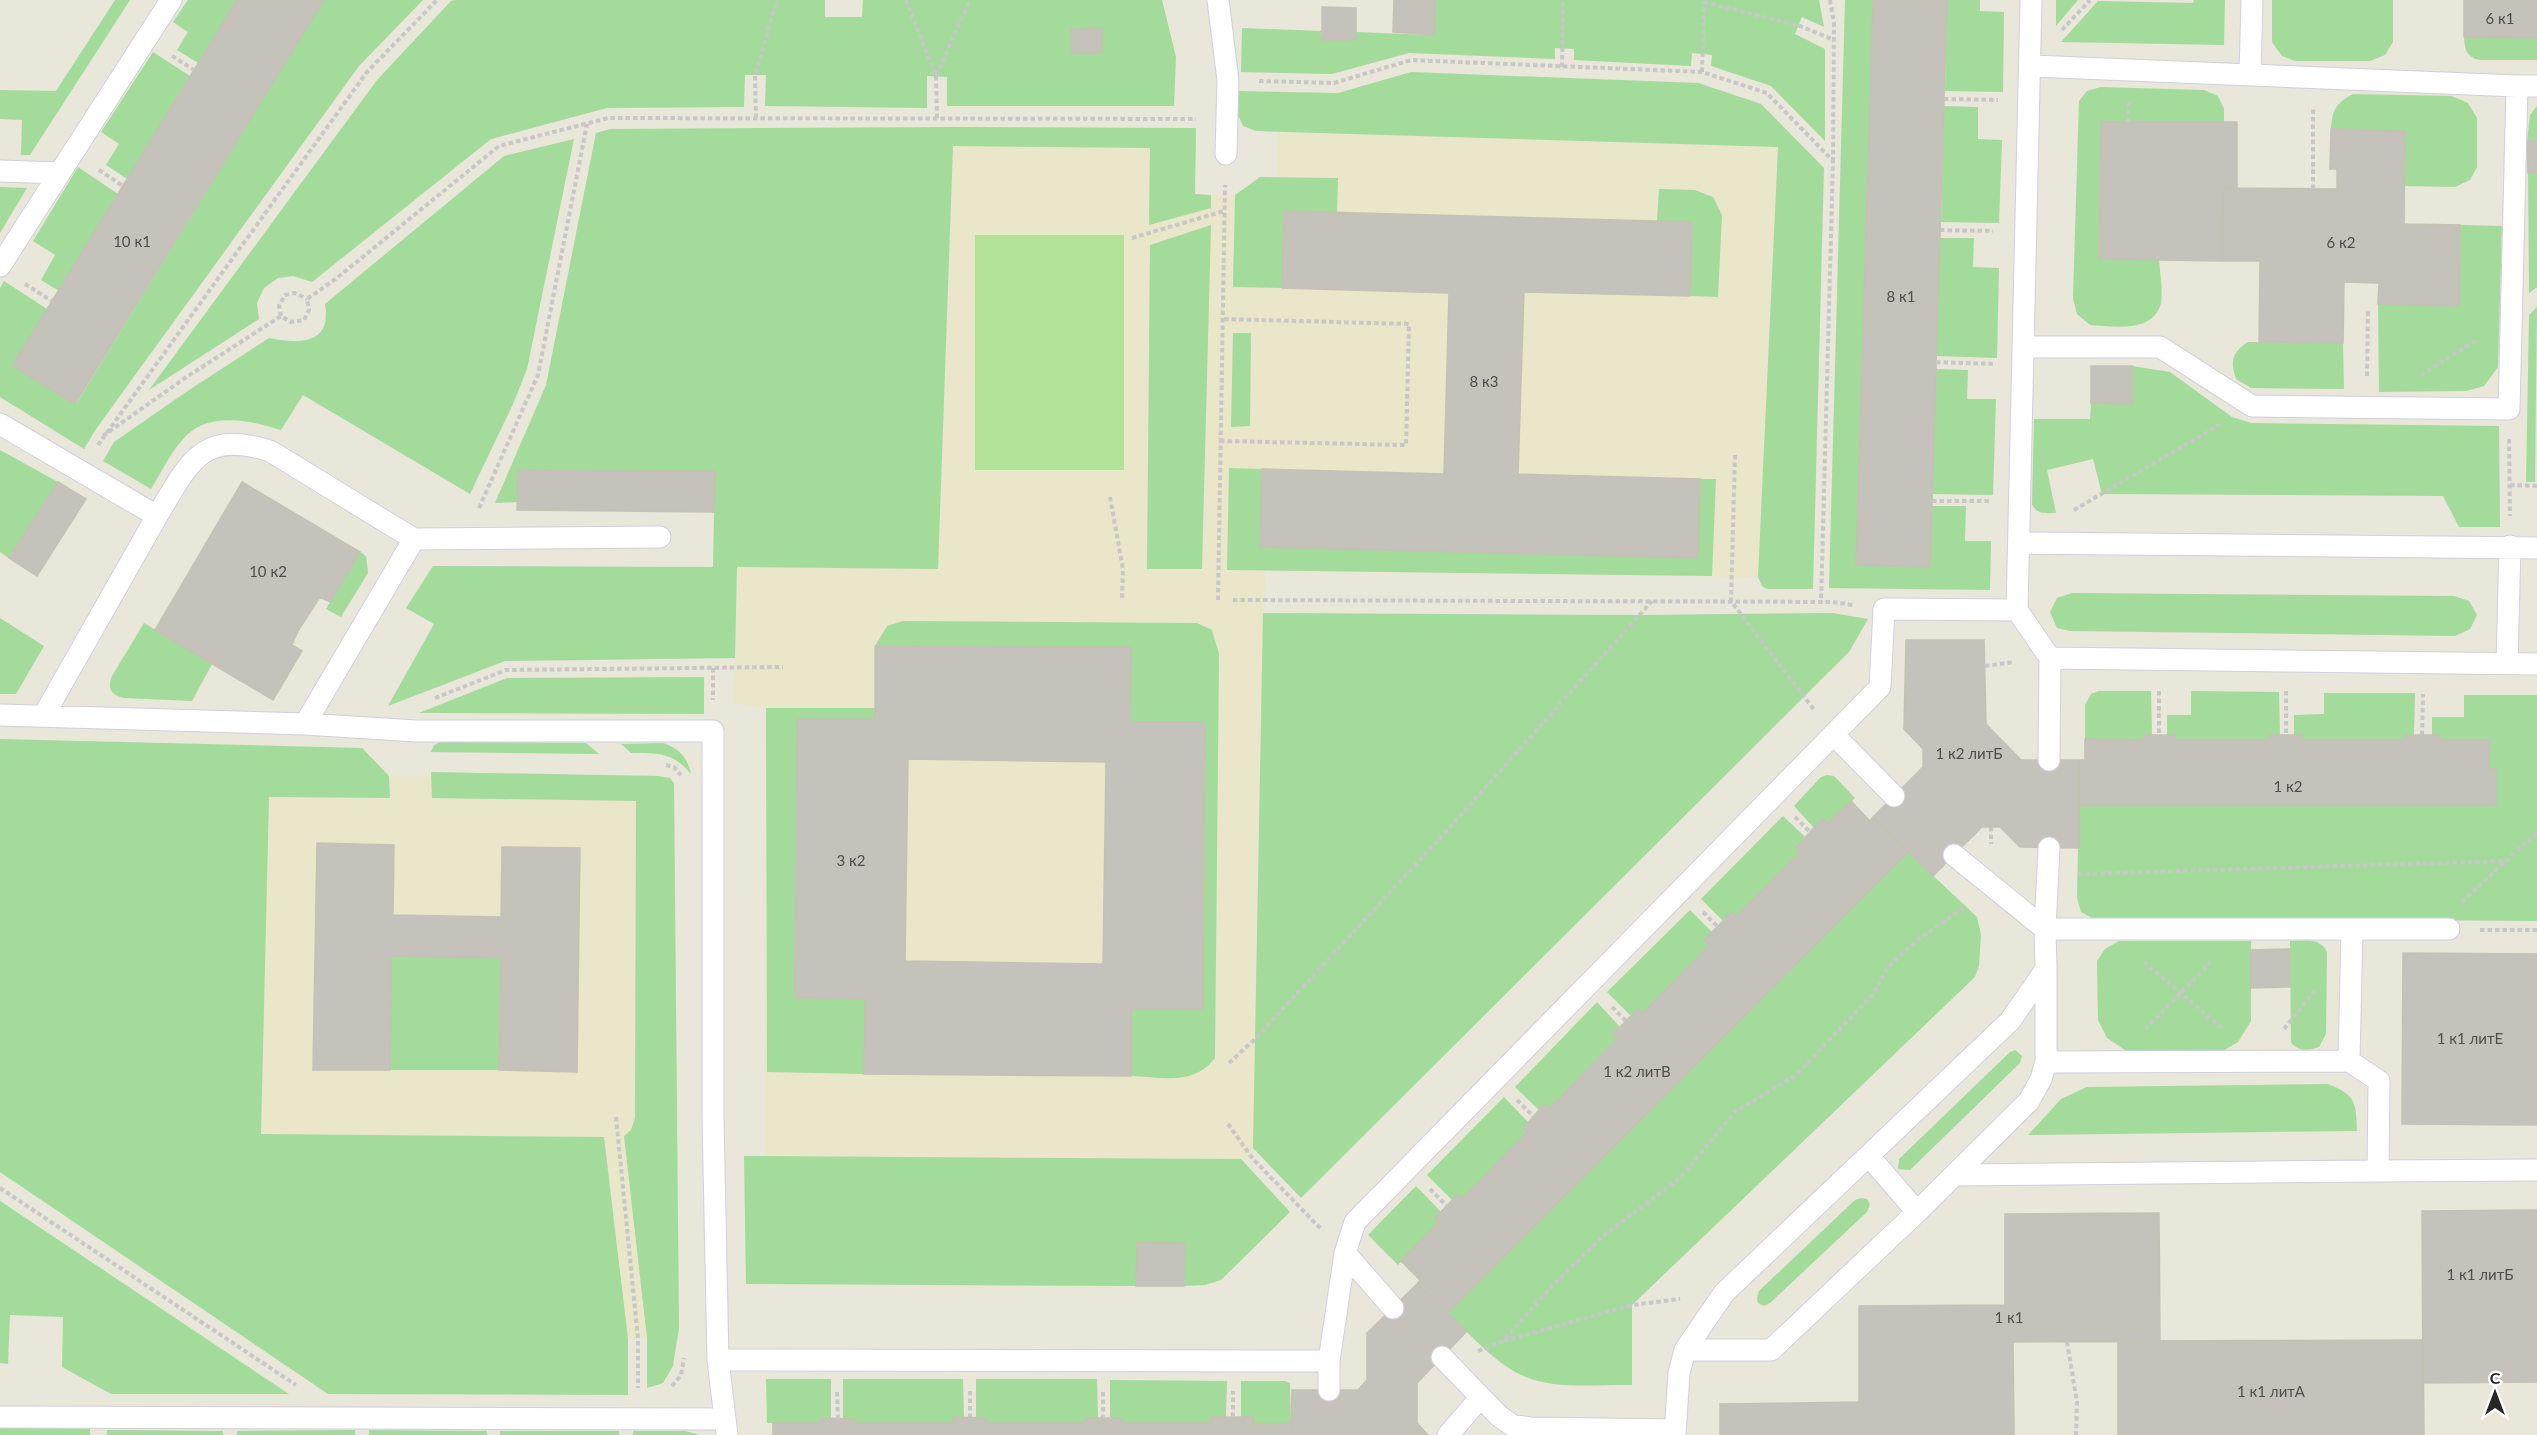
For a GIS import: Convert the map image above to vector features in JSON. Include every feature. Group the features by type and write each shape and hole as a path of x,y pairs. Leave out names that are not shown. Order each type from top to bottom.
{"lane":[{"path":"0,266 171,0"},
{"path":"1218,0 1228,80 1226,154"},
{"path":"2031,0 2017,610 2050,658 2049,760"},
{"path":"2250,74 2252,0"},
{"path":"2024,356 2160,347 2252,406 2509,409 2527,86 2030,66"},
{"path":"0,171 59,173"},
{"path":"0,424 157,516"},
{"path":"44,715 189,464 203,451 227,443 248,444 270,451 414,539 660,537"},
{"path":"305,724 414,539"},
{"path":"2019,543 2537,548"},
{"path":"2507,663 2510,546"},
{"path":"1329,1390 1329,1361 1345,1253 1356,1222 1880,687 1884,609 2017,610"},
{"path":"2050,658 2537,664"},
{"path":"0,715 305,724 416,731 713,731 713,1118 718,1360 725,1427 639,1410 0,1417"},
{"path":"1833,735 1894,796"},
{"path":"1684,1350 1772,1350 2029,1101 2041,1079 2046,1062 2045,928 2049,848"},
{"path":"1954,855 2045,928 2441,929"},
{"path":"2349,1061 2352,929"},
{"path":"1445,1360 1480,1398 1512,1425 1530,1428 1675,1432 1679,1373 1684,1350 1724,1293 2010,1022 2046,969"},
{"path":"2046,1062 2349,1061 2379,1081 2378,1171"},
{"path":"1869,1156 1917,1212"},
{"path":"1954,1175 2537,1170"},
{"path":"1345,1253 1393,1308"},
{"path":"718,1360 1329,1361"},
{"path":"1449,1435 1480,1398"}],"path":[{"path":"281,316 185,378 103,436 367,72 437,0"},
{"path":"756,118 755,75 777,0"},
{"path":"906,0 936,76 938,118"},
{"path":"936,76 970,0"},
{"path":"1562,67 1563,0"},
{"path":"1821,602 1833,161 1834,23 1830,0"},
{"path":"1702,72 1704,1 1800,26 1834,40"},
{"path":"1228,80 1334,83 1411,60 1702,72 1767,93 1833,161"},
{"path":"1944,99 2029,101"},
{"path":"307,299 337,278 499,146 608,118 1180,119"},
{"path":"476,515 538,375 587,124"},
{"path":"2313,136 2313,189"},
{"path":"1218,600 1226,154"},
{"path":"1132,238 1224,211"},
{"path":"1940,230 2025,231"},
{"path":"295,293 307,299 309,310 304,320 291,322 281,316 279,306 285,295 295,293"},
{"path":"2367,407 2368,310"},
{"path":"1220,441 1406,445 1409,324 1222,319"},
{"path":"2413,380 2480,338"},
{"path":"1936,363 2024,356"},
{"path":"2065,516 2252,406"},
{"path":"2509,409 2510,546"},
{"path":"1735,455 1731,601 1833,735"},
{"path":"2510,485 2537,486"},
{"path":"1110,497 1123,569 1122,599"},
{"path":"1932,501 2020,501"},
{"path":"1233,600 1832,602"},
{"path":"1229,1064 1254,1040 1448,830 1652,601"},
{"path":"2158,659 2160,735"},
{"path":"2286,661 2286,735"},
{"path":"2422,735 2424,663"},
{"path":"433,699 506,670 783,667"},
{"path":"658,763 674,766 683,778"},
{"path":"2441,929 2537,832"},
{"path":"2048,875 2506,861"},
{"path":"1503,1341 1554,1284 1603,1236 1680,1178 1735,1112 1796,1075 1874,993 1887,968 1916,941 1960,911 1992,885"},
{"path":"2104,928 2260,1061 2320,985"},
{"path":"2114,1062 2243,929"},
{"path":"2475,930 2537,930"},
{"path":"616,1117 638,1339 639,1410"},
{"path":"1228,1124 1253,1159 1345,1253"},
{"path":"0,1188 299,1387"},
{"path":"1445,1360 1503,1341 1632,1305 1724,1293"},
{"path":"2067,1342 2077,1402 2076,1435"},
{"path":"639,1410 667,1392 681,1375 684,1356"}],"shaded area":[{"path":"953,127 1196,128 1195,194 1211,195 1277,196 1278,131 1778,147 1758,577 1265,571 1253,1159 765,1156 766,708 734,703 737,568 713,567 715,471 591,470 594,173 952,180"},
{"path":"362,748 390,776 668,781 647,1338 298,1340 0,755"}],"green space":[{"path":"115,0 130,0 30,155 21,155 22,120 0,119 0,90 56,91"},
{"path":"188,0 237,0 198,63 177,50 188,32 173,22"},
{"path":"324,0 423,0 359,66 96,429 84,449 0,397 0,288 4,281 47,309 13,366 76,404"},
{"path":"825,0 825,17 862,17 863,0 1162,0 1176,57 1174,106 947,106 947,77 927,76 927,108 765,106 766,75 745,75 744,107 607,108 491,139 312,282 293,276 278,278 264,288 257,303 259,319 149,390 377,80 451,1"},
{"path":"1435,0 1819,0 1824,27 1802,17 1795,34 1825,49 1825,141 1771,86 1711,66 1712,55 1692,53 1691,66 1574,60 1574,49 1555,48 1555,59 1409,53 1332,74 1241,72 1242,28 1321,31 1322,40 1356,40 1356,32 1433,35"},
{"path":"1845,0 1873,0 1856,564 1930,567 1932,506 1966,506 1965,541 1991,541 1990,590 1829,588"},
{"path":"1947,0 1980,0 1980,11 2004,12 2003,92 1945,91"},
{"path":"2056,0 2078,0 2056,26"},
{"path":"2194,0 2225,0 2224,45 2061,42 2098,1 2193,3"},
{"path":"2272,0 2393,0 2393,42 2385,55 2370,61 2295,61 2282,56 2272,42"},
{"path":"2464,37 2537,38 2537,60 2479,60 2471,57 2467,52"},
{"path":"153,52 190,76 127,179 106,165 119,144 101,132"},
{"path":"1411,72 1698,83 1761,104 1824,168 1813,589 1767,589 1762,586 1758,577 1778,147 1256,131 1243,126 1238,115 1239,91 1338,93"},
{"path":"2101,87 2204,90 2218,96 2224,109 2224,122 2101,122 2099,259 2159,260 2162,288 2161,303 2157,313 2150,320 2131,326 2090,325 2077,314 2073,298 2079,101 2087,91"},
{"path":"2353,94 2451,96 2468,103 2477,118 2477,167 2470,180 2455,187 2404,186 2404,131 2331,129 2332,117 2336,108"},
{"path":"1944,106 1978,107 1978,139 2002,140 1999,223 1941,222"},
{"path":"2537,106 2537,141 2527,141 2530,115"},
{"path":"1196,128 1195,194 1211,195 1211,208 1149,225 1150,148 953,146 938,569 737,567 735,658 505,661 388,706 434,624 406,608 433,566 713,567 715,471 519,470 518,502 495,503 546,385 596,133 610,129"},
{"path":"574,139 527,369 470,494 303,395 281,430 233,420 198,427 177,446 151,489 103,461 114,442 269,338 302,341 318,334 326,317 325,304 504,156"},
{"path":"78,167 118,194 59,291 41,280 55,255 33,241"},
{"path":"2537,172 2537,287 2529,293 2528,173"},
{"path":"1260,177 1338,178 1337,213 1284,212 1282,288 1233,287 1235,195"},
{"path":"0,187 27,188 0,233"},
{"path":"1659,189 1695,190 1713,197 1722,215 1718,297 1690,296 1692,222 1657,221"},
{"path":"1211,225 1202,569 1147,569 1150,245"},
{"path":"2460,225 2502,226 2498,367 2484,386 2466,391 2379,392 2378,304 2458,305"},
{"path":"975,235 1124,235 1124,470 975,470"},
{"path":"1940,238 1974,238 1973,267 1999,268 1997,358 1936,356"},
{"path":"2537,307 2535,482 2526,482 2529,315"},
{"path":"1233,333 1251,333 1250,426 1231,427"},
{"path":"2248,342 2343,343 2344,389 2251,388 2236,379 2233,367 2236,354"},
{"path":"2132,366 2170,372 2232,417 2251,423 2499,426 2500,527 2459,527 2443,496 2102,494 2093,459 2047,470 2056,513 2042,513 2036,510 2032,504 2034,419 2090,419 2091,403 2132,404"},
{"path":"1936,369 1968,370 1967,399 1996,399 1993,495 1932,494"},
{"path":"0,450 58,482 9,558 0,552"},
{"path":"1229,468 1262,469 1260,547 1697,558 1700,479 1716,479 1712,576 1227,570"},
{"path":"360,552 366,556 368,573 341,617 326,609"},
{"path":"2072,593 2454,596 2469,601 2477,615 2470,629 2455,636 2070,631 2057,628 2050,612 2057,598"},
{"path":"1263,613 1640,615 1832,613 1868,619 1849,652 1301,1198 1253,1148"},
{"path":"0,618 44,646 16,694 0,694"},
{"path":"903,621 1197,623 1212,630 1219,654 1215,1058 1197,1073 1177,1078 1131,1076 1131,1009 1203,1009 1205,722 1130,722 1131,647 875,646 887,626"},
{"path":"144,623 212,664 192,701 124,698 111,691 112,676"},
{"path":"704,677 704,714 419,713 507,678"},
{"path":"2099,691 2151,691 2152,735 2144,740 2085,739 2085,705 2091,694"},
{"path":"2191,691 2279,692 2280,735 2269,740 2175,740 2175,735 2167,735 2167,715 2191,715"},
{"path":"2324,693 2415,693 2414,735 2405,735 2405,740 2302,740 2302,735 2294,735 2294,715 2324,714"},
{"path":"2464,695 2537,695 2537,921 2092,918 2081,912 2077,897 2079,805 2496,804 2496,770 2489,769 2489,740 2440,740 2440,735 2432,735 2432,717 2464,717"},
{"path":"766,708 875,708 875,719 797,720 795,998 865,999 864,1074 767,1072"},
{"path":"0,739 362,748 389,776 390,798 269,797 261,1134 604,1137 628,1339 628,1395 328,1394 0,1172"},
{"path":"440,742 586,743 599,754 431,752 434,745"},
{"path":"663,743 682,754 691,774 678,761 664,755 631,753 621,744"},
{"path":"431,772 658,776 670,778 674,783 679,1328 673,1366 663,1383 647,1388 647,1338 624,1136 631,1130 635,1118 636,801 432,798"},
{"path":"1834,776 1855,798 1828,823 1814,828 1794,806 1821,777"},
{"path":"1783,816 1805,837 1796,846 1800,852 1736,917 1731,913 1723,921 1701,899"},
{"path":"1908,852 1977,917 1981,935 1979,966 1975,977 1632,1305 1632,1385 1551,1384 1515,1372 1494,1357 1448,1313"},
{"path":"1690,910 1712,932 1709,945 1643,1013 1631,1016 1607,992"},
{"path":"2119,941 2251,941 2251,1021 2238,1042 2221,1052 2139,1053 2125,1050 2107,1038 2098,1020 2097,961 2105,949"},
{"path":"2290,941 2316,942 2327,952 2326,1034 2319,1047 2311,1049 2304,1050 2291,1043"},
{"path":"391,956 501,958 499,1070 390,1070"},
{"path":"1597,1002 1620,1027 1613,1034 1617,1039 1549,1109 1545,1104 1539,1110 1515,1087"},
{"path":"2015,1050 2022,1056 2020,1063 1910,1170 1898,1169 1899,1159 2010,1052"},
{"path":"2328,1084 2344,1092 2353,1101 2357,1131 2028,1135 2061,1099 2087,1087"},
{"path":"1504,1097 1528,1122 1523,1128 1527,1132 1463,1198 1458,1194 1452,1200 1427,1175"},
{"path":"744,1156 1241,1159 1290,1212 1221,1280 1205,1285 1184,1286 1185,1243 1137,1242 1136,1286 746,1284"},
{"path":"1416,1186 1441,1212 1435,1218 1439,1222 1398,1265 1368,1235"},
{"path":"1867,1199 1870,1204 1867,1212 1770,1303 1764,1306 1758,1303 1759,1291 1855,1200"},
{"path":"0,1201 289,1394 111,1394 62,1367 63,1317 10,1315 8,1364 0,1363"},
{"path":"766,1379 831,1379 831,1419 821,1418 821,1423 767,1423"},
{"path":"843,1379 963,1379 964,1417 953,1417 953,1423 854,1423 853,1419 843,1419"},
{"path":"976,1379 1097,1379 1098,1418 1085,1423 986,1423 986,1418 976,1417"},
{"path":"1110,1380 1227,1381 1226,1417 1212,1417 1211,1423 1122,1423 1110,1418"},
{"path":"1241,1381 1290,1383 1291,1424 1253,1424 1241,1417"},
{"path":"0,1428 90,1429 90,1435 0,1435"},
{"path":"107,1430 223,1431 223,1435 107,1435"},
{"path":"355,1430 355,1435 237,1435 237,1431"},
{"path":"369,1430 487,1431 487,1435 369,1435"},
{"path":"500,1431 619,1431 619,1435 500,1435"},
{"path":"633,1431 685,1431 700,1435 633,1435"}],"building":[{"path":"237,0 324,0 75,404 12,366"},
{"path":"1394,0 1435,0 1434,35 1393,32"},
{"path":"1873,0 1947,0 1930,567 1856,565"},
{"path":"2464,0 2537,0 2537,38 2464,37"},
{"path":"1322,7 1356,8 1356,40 1322,40"},
{"path":"1102,28 1102,53 1072,53 1071,29"},
{"path":"2101,122 2237,122 2237,188 2223,188 2222,261 2099,259"},
{"path":"2331,129 2405,131 2404,224 2460,225 2459,306 2378,304 2379,283 2344,282 2343,343 2259,342 2260,261 2222,261 2223,188 2337,189 2337,169 2330,169"},
{"path":"2527,141 2537,141 2537,172 2528,173"},
{"path":"1284,211 1692,222 1690,296 1524,292 1518,474 1700,479 1698,558 1260,547 1262,469 1444,474 1449,293 1282,288"},
{"path":"2091,366 2132,366 2132,404 2091,403"},
{"path":"518,470 715,471 714,512 517,510"},
{"path":"58,482 86,499 37,576 9,558"},
{"path":"242,482 360,552 330,602 320,597 298,631 292,645 302,651 273,700 155,630"},
{"path":"1906,640 1984,640 1986,724 2021,760 2079,760 2079,848 2020,847 2000,827 1982,827 1933,876 1873,817 1923,767 1923,749 1904,729"},
{"path":"875,646 1131,647 1130,722 1205,722 1203,1009 1131,1009 1131,1076 864,1074 865,999 795,998 797,719 875,719","holes":["908,759 1106,762 1103,964 905,961"]},
{"path":"2144,735 2175,735 2175,740 2269,740 2269,735 2302,735 2302,740 2405,740 2405,735 2440,735 2440,740 2490,740 2489,769 2496,769 2496,805 2079,805 2079,760 2085,760 2085,739 2144,740"},
{"path":"1851,801 1870,821 1873,817 1908,852 1448,1313 1417,1284 1420,1280 1401,1261 1439,1222 1435,1218 1458,1194 1463,1198 1527,1132 1523,1128 1539,1110 1545,1104 1549,1109 1617,1039 1613,1034 1638,1009 1643,1013 1709,945 1704,940 1732,912 1736,917 1800,852 1796,847 1823,818 1828,823"},
{"path":"317,843 394,845 393,915 501,917 502,847 580,848 577,1072 499,1070 501,958 391,956 390,1070 313,1070"},
{"path":"2290,949 2290,987 2251,988 2251,950"},
{"path":"2403,953 2537,954 2537,1125 2402,1124"},
{"path":"2537,1210 2537,1382 2423,1383 2422,1211"},
{"path":"2159,1213 2160,1341 2013,1342 2014,1435 1720,1435 1720,1404 1859,1402 1859,1306 2005,1305 2005,1214"},
{"path":"1137,1242 1185,1243 1184,1286 1136,1286"},
{"path":"1417,1284 1467,1331 1417,1383 1417,1423 1428,1435 1291,1435 1292,1390 1358,1390 1367,1380 1367,1333"},
{"path":"2423,1340 2424,1435 2118,1435 2118,1341"},
{"path":"953,1417 986,1418 986,1423 1085,1423 1085,1418 1122,1418 1122,1423 1211,1423 1211,1417 1253,1417 1253,1424 1291,1424 1291,1435 773,1435 773,1423 821,1423 821,1418 854,1419 854,1423 953,1423"}]}
